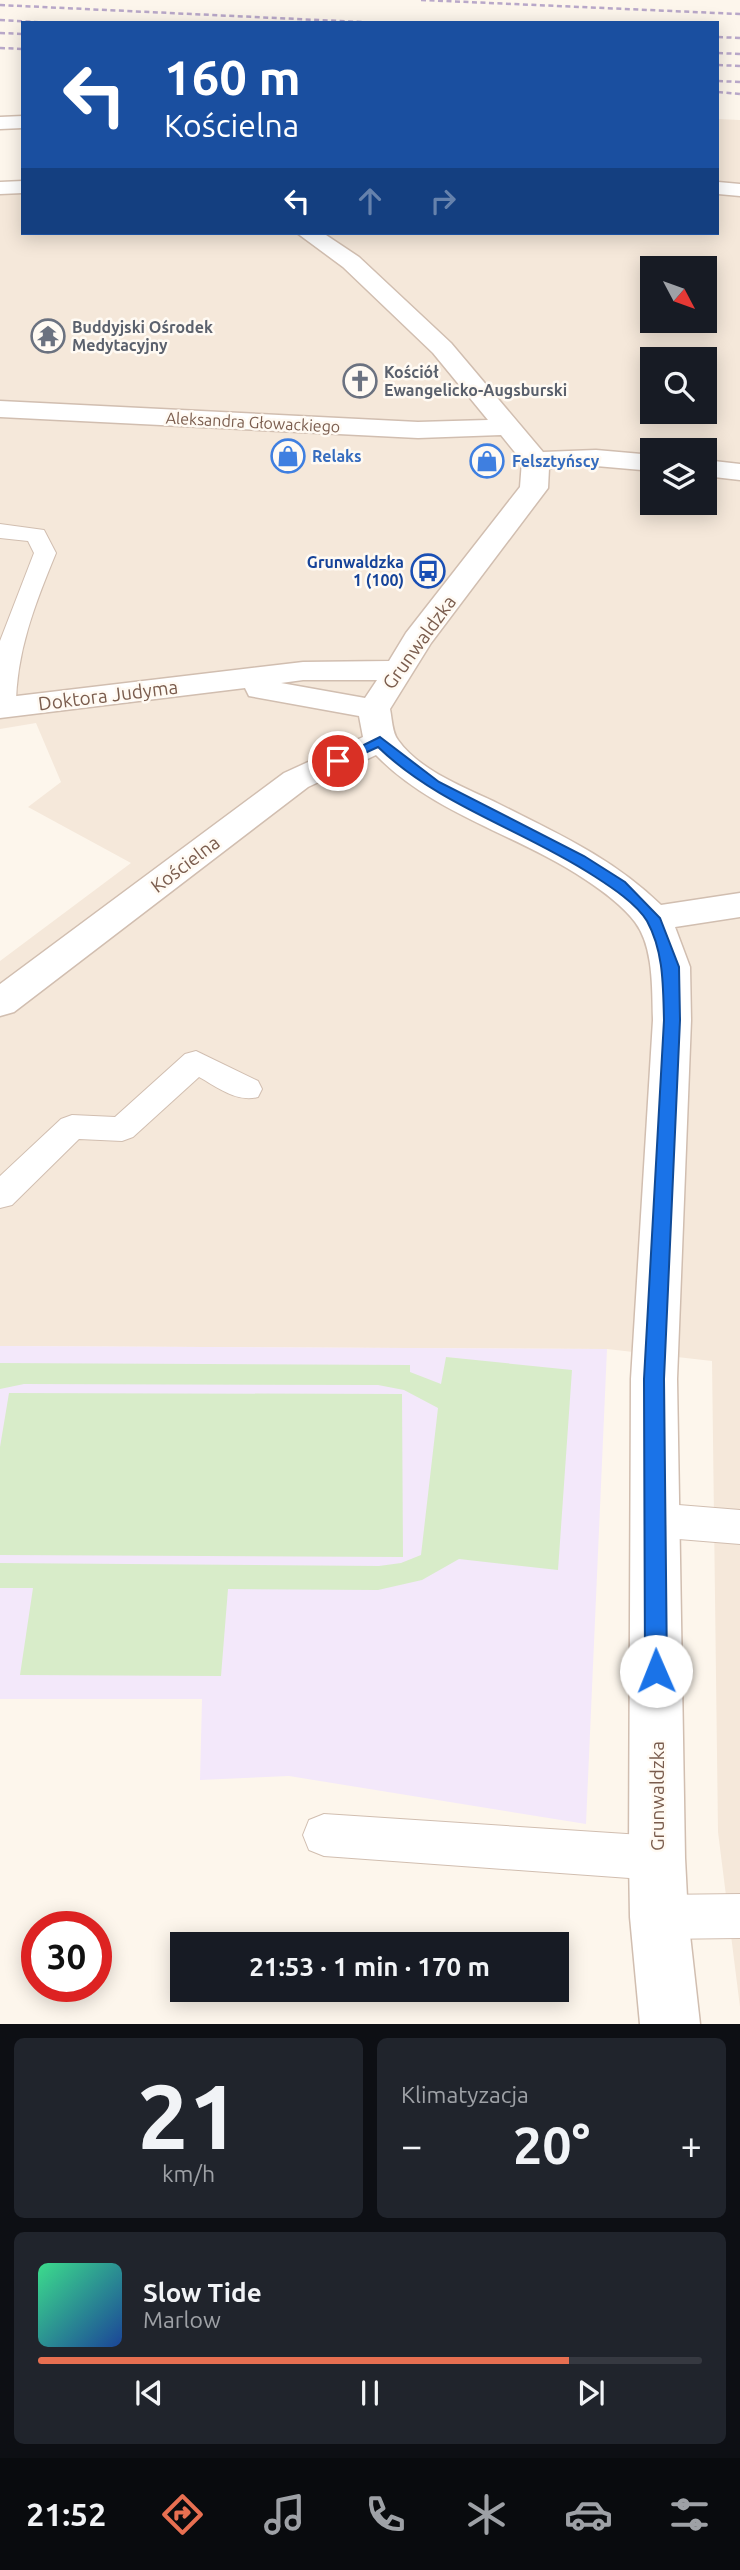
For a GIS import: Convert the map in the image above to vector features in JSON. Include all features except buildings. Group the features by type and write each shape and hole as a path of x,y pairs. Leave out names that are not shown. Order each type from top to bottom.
{"street":[{"path":"0,123 21,122"},
{"path":"0,188 21,187"},
{"path":"719,188 740,190"},
{"path":"311,235 351,262 442,348 536,460 597,458 640,462"},
{"name":"Aleksandra Głowackiego","path":"0,410 418,430 506,427"},
{"name":"Grunwaldzka","path":"536,460 534,488 396,670 377,725 402,763 435,785 579,859 620,886 653,918 671,967 672,1020 654,1379 657,1858 659,1917 670,2024"},
{"path":"717,469 740,472"},
{"name":"Doktora Judyma","path":"2,708 303,671 396,670"},
{"name":"Doktora Judyma","path":"217,682 377,725"},
{"name":"Kościelna","path":"0,1003 296,780 377,725"},
{"path":"653,918 740,905"}],"lane":[{"path":"0,531 36,535 45,553 15,624 2,708"},
{"path":"0,1196 72,1127 122,1129 196,1062 247,1089"},
{"path":"654,1520 740,1527"},
{"path":"324,1835 657,1858"},
{"path":"659,1917 740,1916"}],"shaded area":[{"path":"719,119 740,120 740,2007 718,1832 712,1361 607,1349 0,1346 0,961 131,863 28,807 61,782 36,723 0,729 0,192 21,192 21,235 719,235"},
{"path":"0,1346 607,1349 586,1824 289,1776 200,1780 202,1699 0,1699"}],"green space":[{"path":"446,1357 572,1370 558,1570 459,1559 422,1580 378,1590 228,1589 221,1676 20,1675 33,1588 0,1588 0,1563 379,1566 401,1563 421,1555 438,1408 404,1390 378,1385 24,1384 0,1389 0,1363 410,1365 410,1372 441,1384"},
{"path":"9,1393 402,1394 403,1557 0,1555 0,1447"}],"railway":[{"path":"421,0 740,14"},
{"path":"0,5 340,21"},
{"path":"0,20 21,21"},
{"path":"0,33 21,34"},
{"path":"719,37 740,38"},
{"path":"0,48 21,49"},
{"path":"719,53 740,54"},
{"path":"719,65 740,66"},
{"path":"719,81 740,82"},
{"path":"719,92 740,94"}],"place":[{"name":"Buddyjski Ośrodek Medytacyjny","path":"48,336"},
{"name":"Kościół Ewangelicko-Augsburski","path":"360,381"},
{"name":"Relaks","path":"288,456"},
{"name":"Felsztyńscy","path":"487,461"},
{"name":"Grunwaldzka 1 (100)","path":"428,571"}],"route":[{"path":"338,761 380,741 402,763 435,785 579,859 620,886 653,918 671,967 672,1020 654,1379 656,1671"}]}
